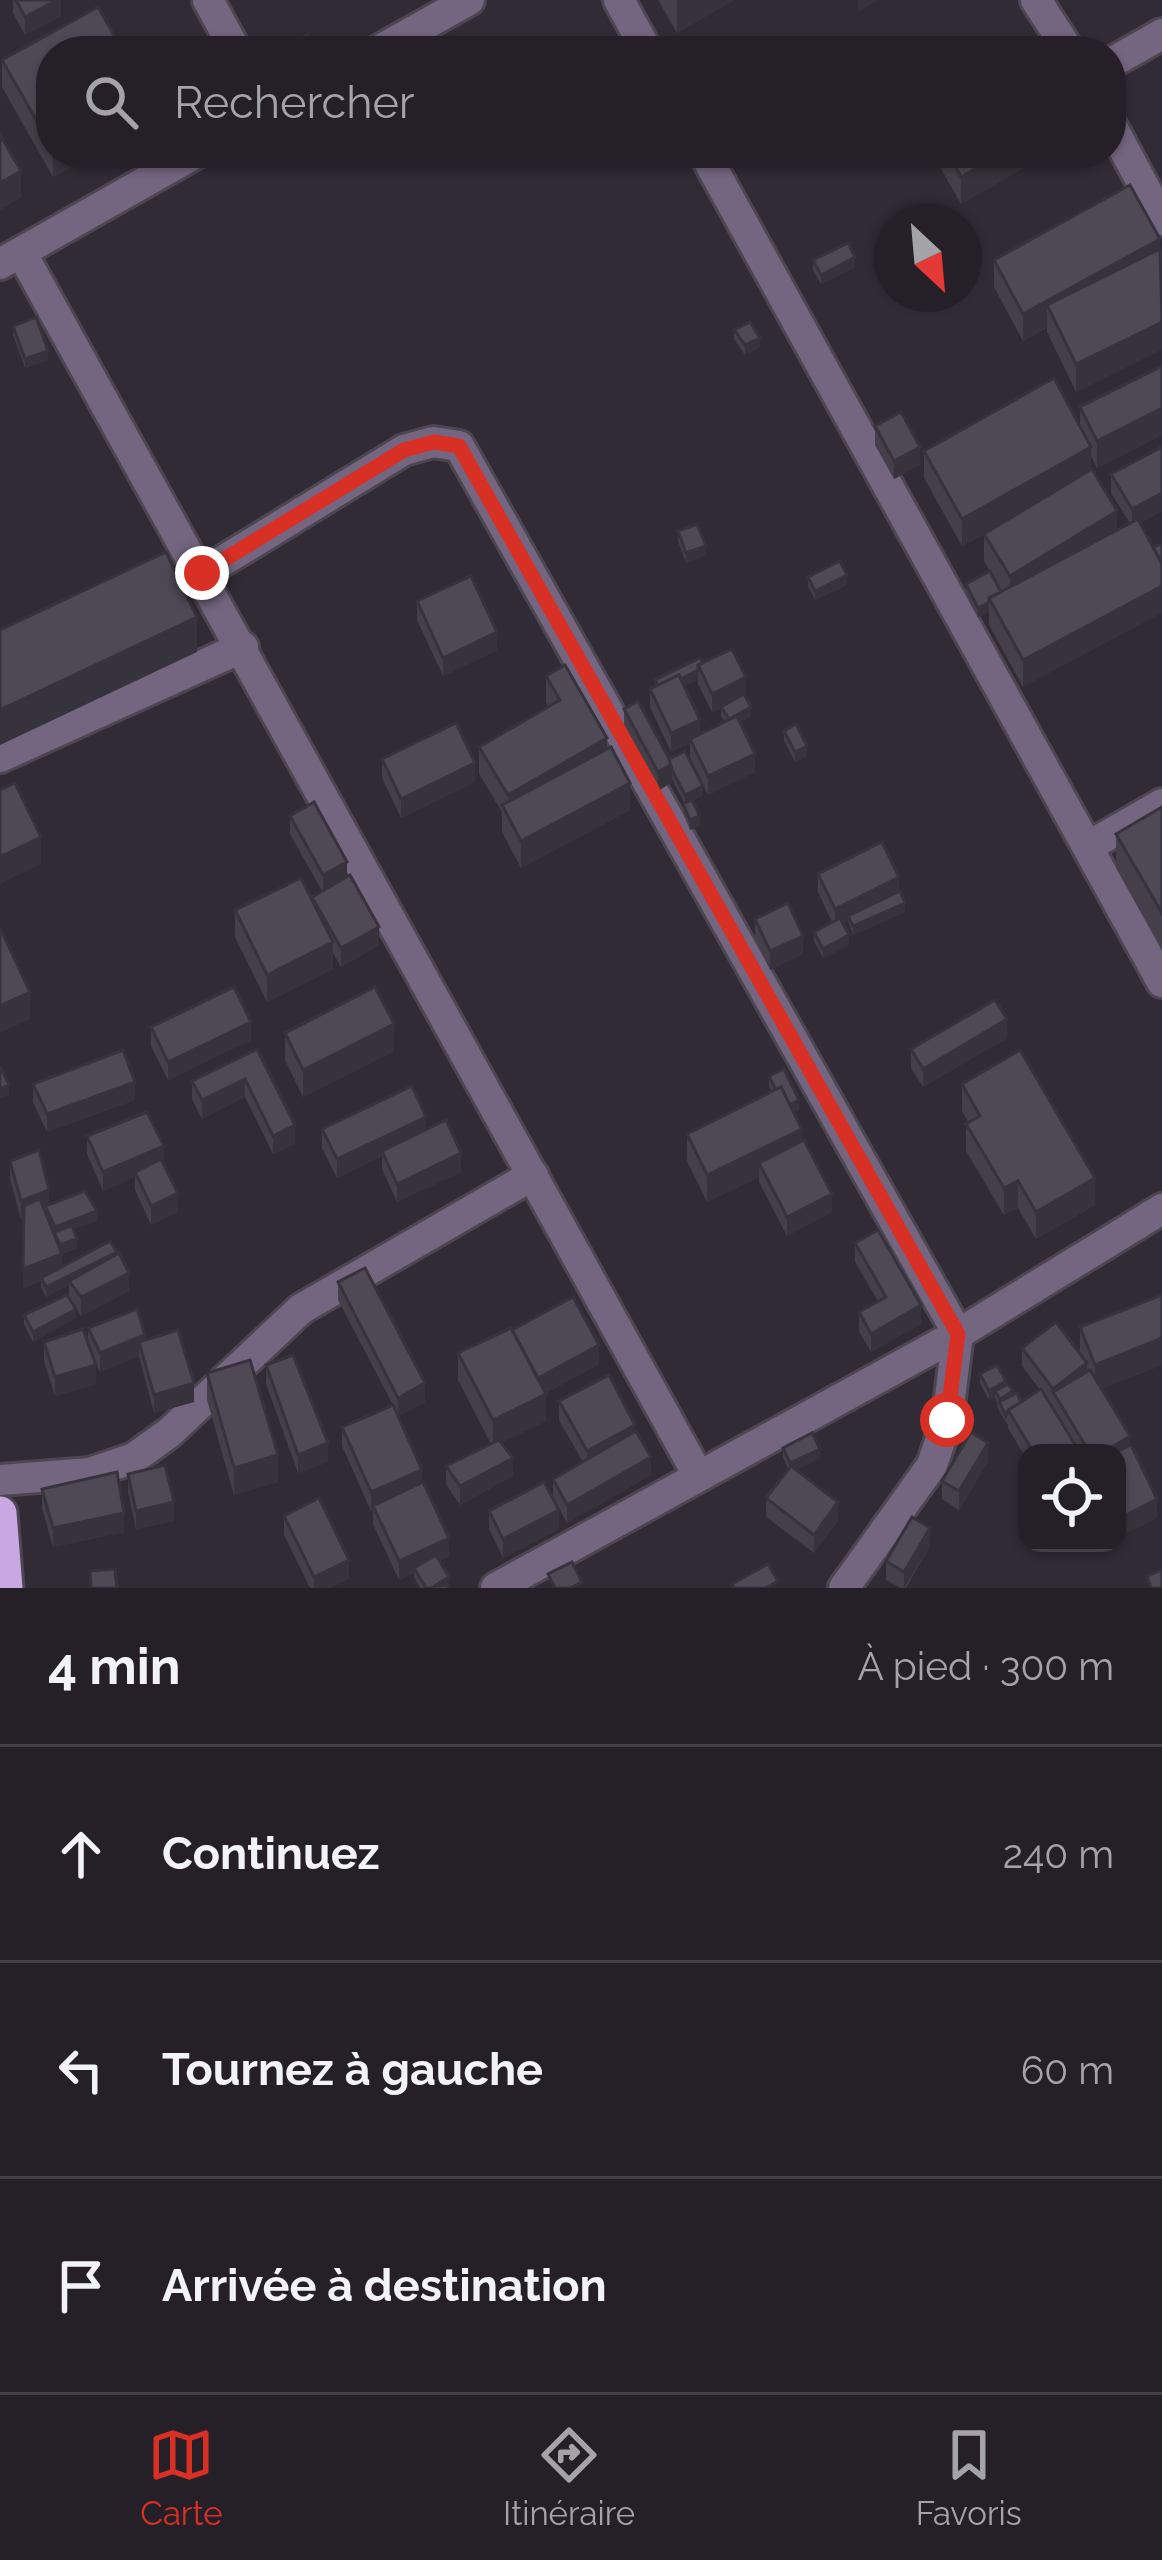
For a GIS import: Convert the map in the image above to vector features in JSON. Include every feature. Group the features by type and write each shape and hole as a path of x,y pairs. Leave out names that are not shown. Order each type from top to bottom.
{"highway":[{"path":"0,1513 6,1588"}],"street":[{"path":"208,0 228,36"},
{"path":"405,36 469,0"},
{"path":"619,0 639,36"},
{"path":"1036,0 1059,36"},
{"path":"1126,54 1162,34"},
{"path":"1126,153 1162,220"},
{"path":"170,168 11,258 202,573 698,1475"},
{"path":"712,168 1162,982"},
{"path":"202,573 404,450 434,442 459,446 958,1334 947,1420 932,1465 844,1588"},
{"path":"0,757 243,647"},
{"path":"1089,846 1162,804"},
{"path":"0,1480 90,1473 134,1458 169,1433 302,1309 533,1175"},
{"path":"496,1588 958,1334 1162,1209"}],"building":[{"path":"16,0 57,0 25,17"},
{"path":"98,7 114,36 45,36"},
{"path":"36,41 36,120 2,60"},
{"path":"0,135 21,171 0,183"},
{"path":"956,168 976,168 961,177"},
{"path":"1130,185 1160,239 1023,314 994,260"},
{"path":"848,243 855,257 821,275 813,260"},
{"path":"1160,249 1162,322 1076,364 1047,305"},
{"path":"36,317 48,351 25,359 13,326"},
{"path":"750,322 760,338 745,345 734,330"},
{"path":"1162,366 1162,408 1097,441 1080,407"},
{"path":"1054,378 1091,447 962,519 924,451"},
{"path":"901,412 920,447 894,461 875,426"},
{"path":"1162,447 1162,493 1132,509 1111,474"},
{"path":"1092,469 1117,511 1010,576 984,534"},
{"path":"1138,519 1162,564 1162,586 1023,660 989,598"},
{"path":"697,524 706,546 686,553 678,531"},
{"path":"166,552 197,617 0,710 0,630"},
{"path":"840,561 847,575 815,591 808,577"},
{"path":"990,571 1001,592 978,608 966,584"},
{"path":"471,576 497,632 443,658 417,601"},
{"path":"732,649 746,677 712,694 698,665"},
{"path":"700,658 703,663 698,670 681,679 679,675 658,685 655,680"},
{"path":"565,665 607,738 508,795 479,747 560,700 546,676"},
{"path":"679,675 700,720 671,733 650,689"},
{"path":"744,694 751,707 729,719 721,707"},
{"path":"638,701 672,764 658,772 624,709"},
{"path":"737,716 755,754 708,776 690,739"},
{"path":"456,723 475,763 401,799 382,759"},
{"path":"796,724 807,746 795,752 784,731"},
{"path":"611,747 630,783 521,841 502,805"},
{"path":"685,751 703,786 685,795 669,759"},
{"path":"15,783 41,837 0,857 0,790"},
{"path":"692,800 700,816 690,820 683,804"},
{"path":"314,802 347,862 323,875 290,816"},
{"path":"1162,807 1162,913 1116,834"},
{"path":"882,842 899,877 835,909 818,874"},
{"path":"350,875 379,927 341,948 312,897"},
{"path":"301,878 333,942 267,975 235,910"},
{"path":"900,891 905,903 853,926 848,916"},
{"path":"788,903 803,936 770,951 755,919"},
{"path":"840,918 849,935 823,949 814,932"},
{"path":"0,928 30,992 0,1006"},
{"path":"234,987 251,1022 168,1062 151,1027"},
{"path":"375,987 394,1024 303,1070 285,1033"},
{"path":"995,1000 1007,1019 923,1069 911,1049"},
{"path":"257,1049 295,1125 273,1136 245,1079 202,1100 192,1081"},
{"path":"123,1050 135,1082 47,1114 33,1084"},
{"path":"1020,1050 1095,1178 1036,1212 1018,1181 1004,1188 966,1124 980,1116 962,1084"},
{"path":"0,1066 9,1085 0,1089"},
{"path":"784,1069 799,1100 790,1105 769,1076"},
{"path":"412,1086 426,1117 337,1159 322,1129"},
{"path":"781,1087 802,1129 707,1175 687,1134"},
{"path":"147,1112 164,1146 103,1172 87,1136"},
{"path":"446,1120 461,1153 397,1184 382,1151"},
{"path":"804,1140 832,1194 787,1217 759,1163"},
{"path":"39,1150 49,1190 21,1201 10,1161"},
{"path":"161,1159 178,1193 151,1206 135,1172"},
{"path":"85,1191 97,1211 55,1227 45,1206"},
{"path":"40,1199 62,1254 23,1269 24,1206"},
{"path":"72,1226 77,1239 60,1245 54,1232"},
{"path":"878,1230 921,1305 871,1334 859,1312 886,1297 855,1243"},
{"path":"110,1241 117,1252 46,1287 41,1278"},
{"path":"119,1253 129,1273 81,1297 69,1281"},
{"path":"365,1268 425,1383 398,1398 338,1282"},
{"path":"67,1295 76,1309 33,1332 24,1315"},
{"path":"1162,1295 1162,1338 1095,1365 1080,1327"},
{"path":"573,1297 599,1345 538,1378 512,1330"},
{"path":"137,1309 145,1335 100,1353 88,1328"},
{"path":"1056,1322 1087,1363 1053,1389 1022,1348"},
{"path":"511,1328 546,1394 493,1420 458,1353"},
{"path":"83,1329 96,1365 55,1377 44,1342"},
{"path":"178,1330 194,1383 154,1395 139,1342"},
{"path":"293,1355 328,1443 298,1455 266,1365"},
{"path":"250,1360 278,1455 234,1468 207,1373"},
{"path":"997,1365 1006,1381 989,1391 980,1374"},
{"path":"1090,1370 1130,1436 1117,1444 1085,1444 1053,1392"},
{"path":"609,1375 635,1425 587,1451 559,1401"},
{"path":"1008,1384 1013,1391 1000,1399 995,1391"},
{"path":"1041,1389 1075,1444 1029,1444 1008,1410"},
{"path":"1017,1393 1021,1402 1006,1416 999,1402"},
{"path":"393,1405 422,1470 371,1492 342,1427"},
{"path":"636,1431 651,1457 567,1505 553,1479"},
{"path":"971,1432 988,1443 959,1491 942,1481"},
{"path":"812,1433 820,1449 790,1463 783,1448"},
{"path":"499,1440 513,1458 460,1486 446,1466"},
{"path":"1131,1445 1157,1499 1126,1515 1126,1447"},
{"path":"165,1465 174,1502 136,1511 128,1474"},
{"path":"791,1466 838,1502 814,1535 766,1498"},
{"path":"117,1472 124,1513 53,1528 42,1489"},
{"path":"423,1482 449,1538 399,1561 373,1506"},
{"path":"544,1482 559,1510 503,1539 489,1511"},
{"path":"319,1498 349,1560 314,1577 284,1516"},
{"path":"912,1517 930,1528 904,1572 886,1561"},
{"path":"436,1555 449,1577 426,1588 414,1568"},
{"path":"572,1562 582,1582 555,1588 548,1574"},
{"path":"768,1564 778,1581 766,1588 734,1588 732,1584"},
{"path":"115,1569 117,1588 91,1588 90,1571"},
{"path":"1162,1570 1162,1588 1151,1588 1147,1576"}],"route":[{"path":"202,573 404,450 434,442 459,446 958,1334 947,1420"}]}
